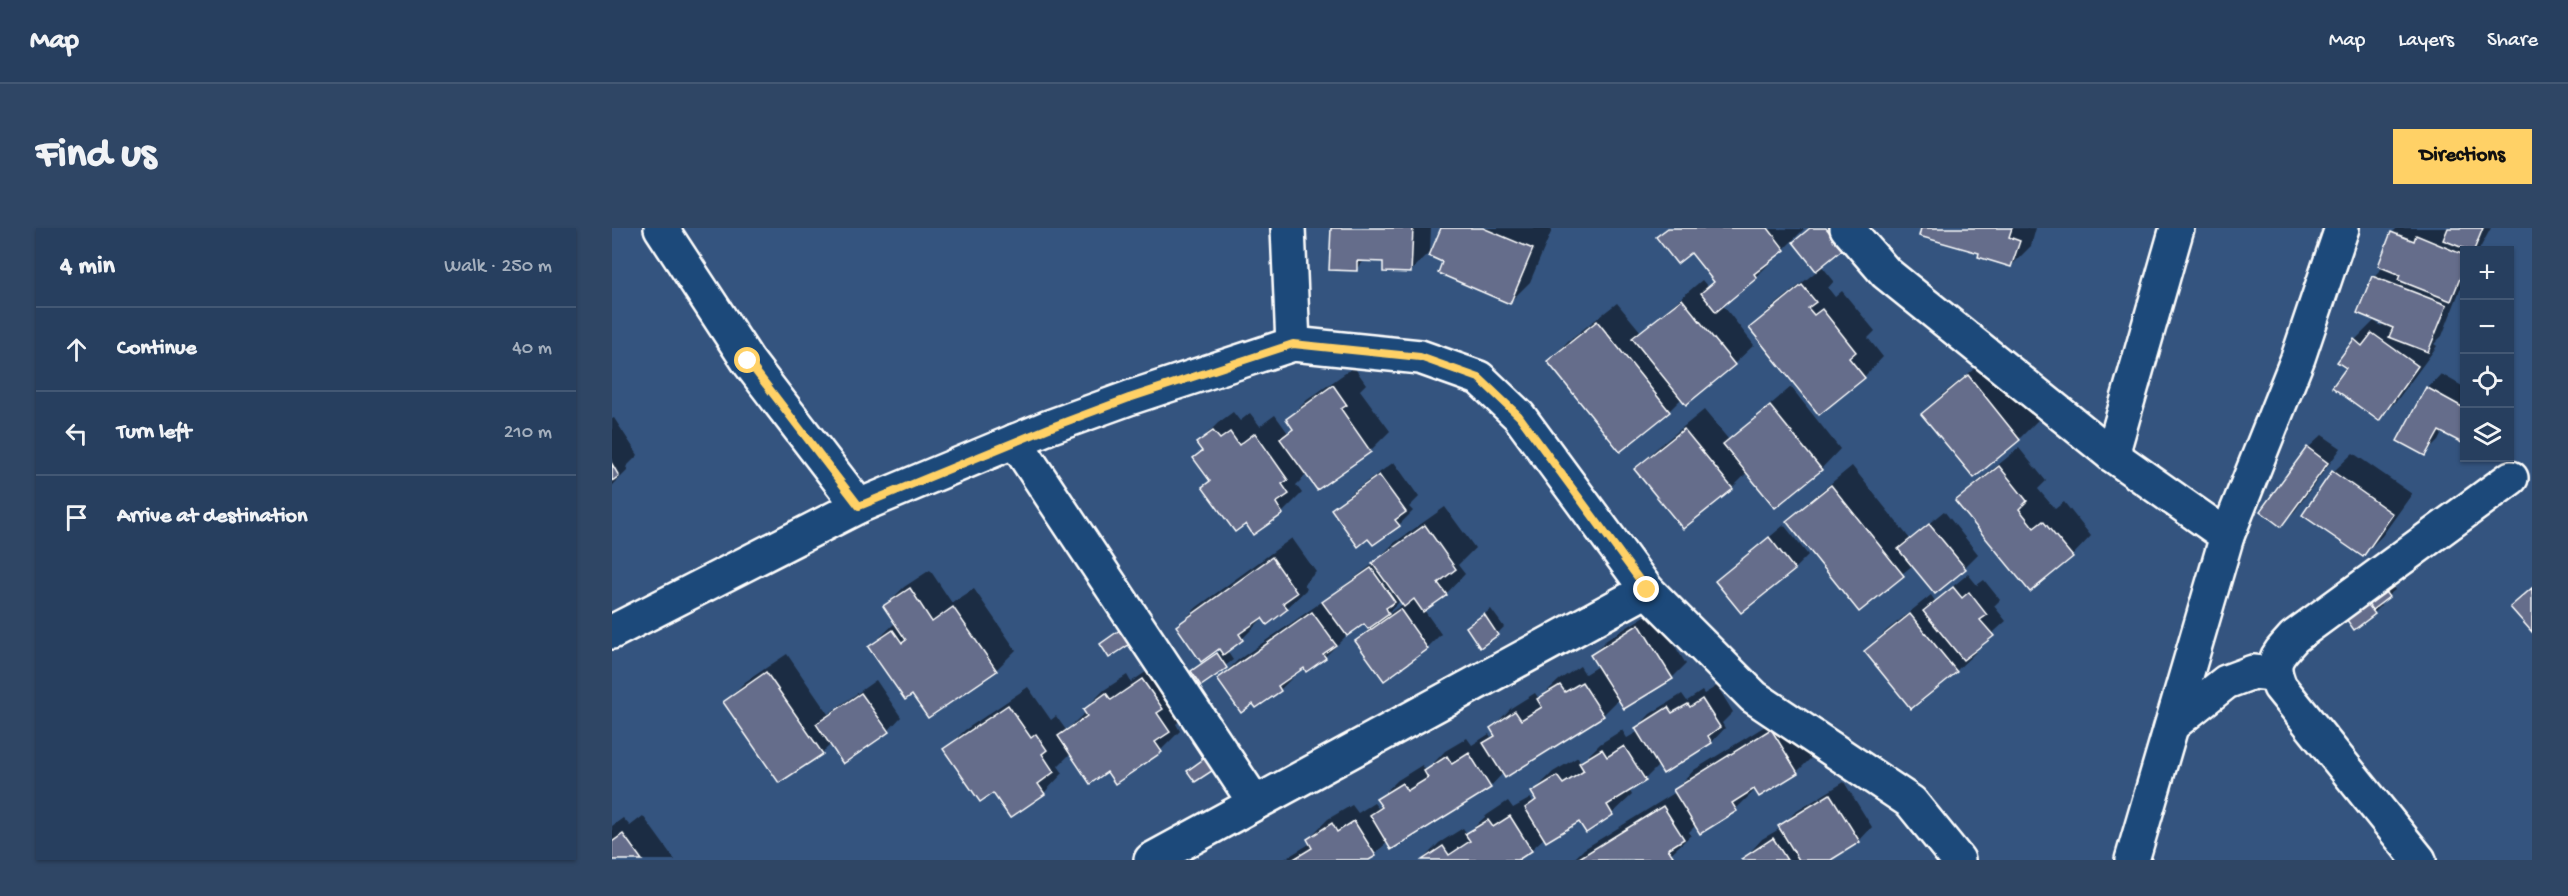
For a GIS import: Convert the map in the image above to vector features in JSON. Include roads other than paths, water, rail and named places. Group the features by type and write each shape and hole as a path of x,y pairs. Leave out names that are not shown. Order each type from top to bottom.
{"street":[{"path":"661,228 748,361 859,506"},
{"path":"1288,228 1293,344"},
{"path":"1847,228 1886,273 2112,455 2227,536"},
{"path":"2112,455 2177,228"},
{"path":"2132,860 2227,536 2298,358 2342,228"},
{"path":"612,632 859,506 1015,441 1129,398 1293,344 1420,357 1479,378 1519,416 1647,590 1754,697 1911,802 1958,860"},
{"path":"1015,441 1255,803"},
{"path":"2419,860 2280,687 2274,674 2275,658 2294,637 2511,478"},
{"path":"1151,860 1647,590"},
{"path":"2172,725 2226,682 2253,672 2274,674"}]}
